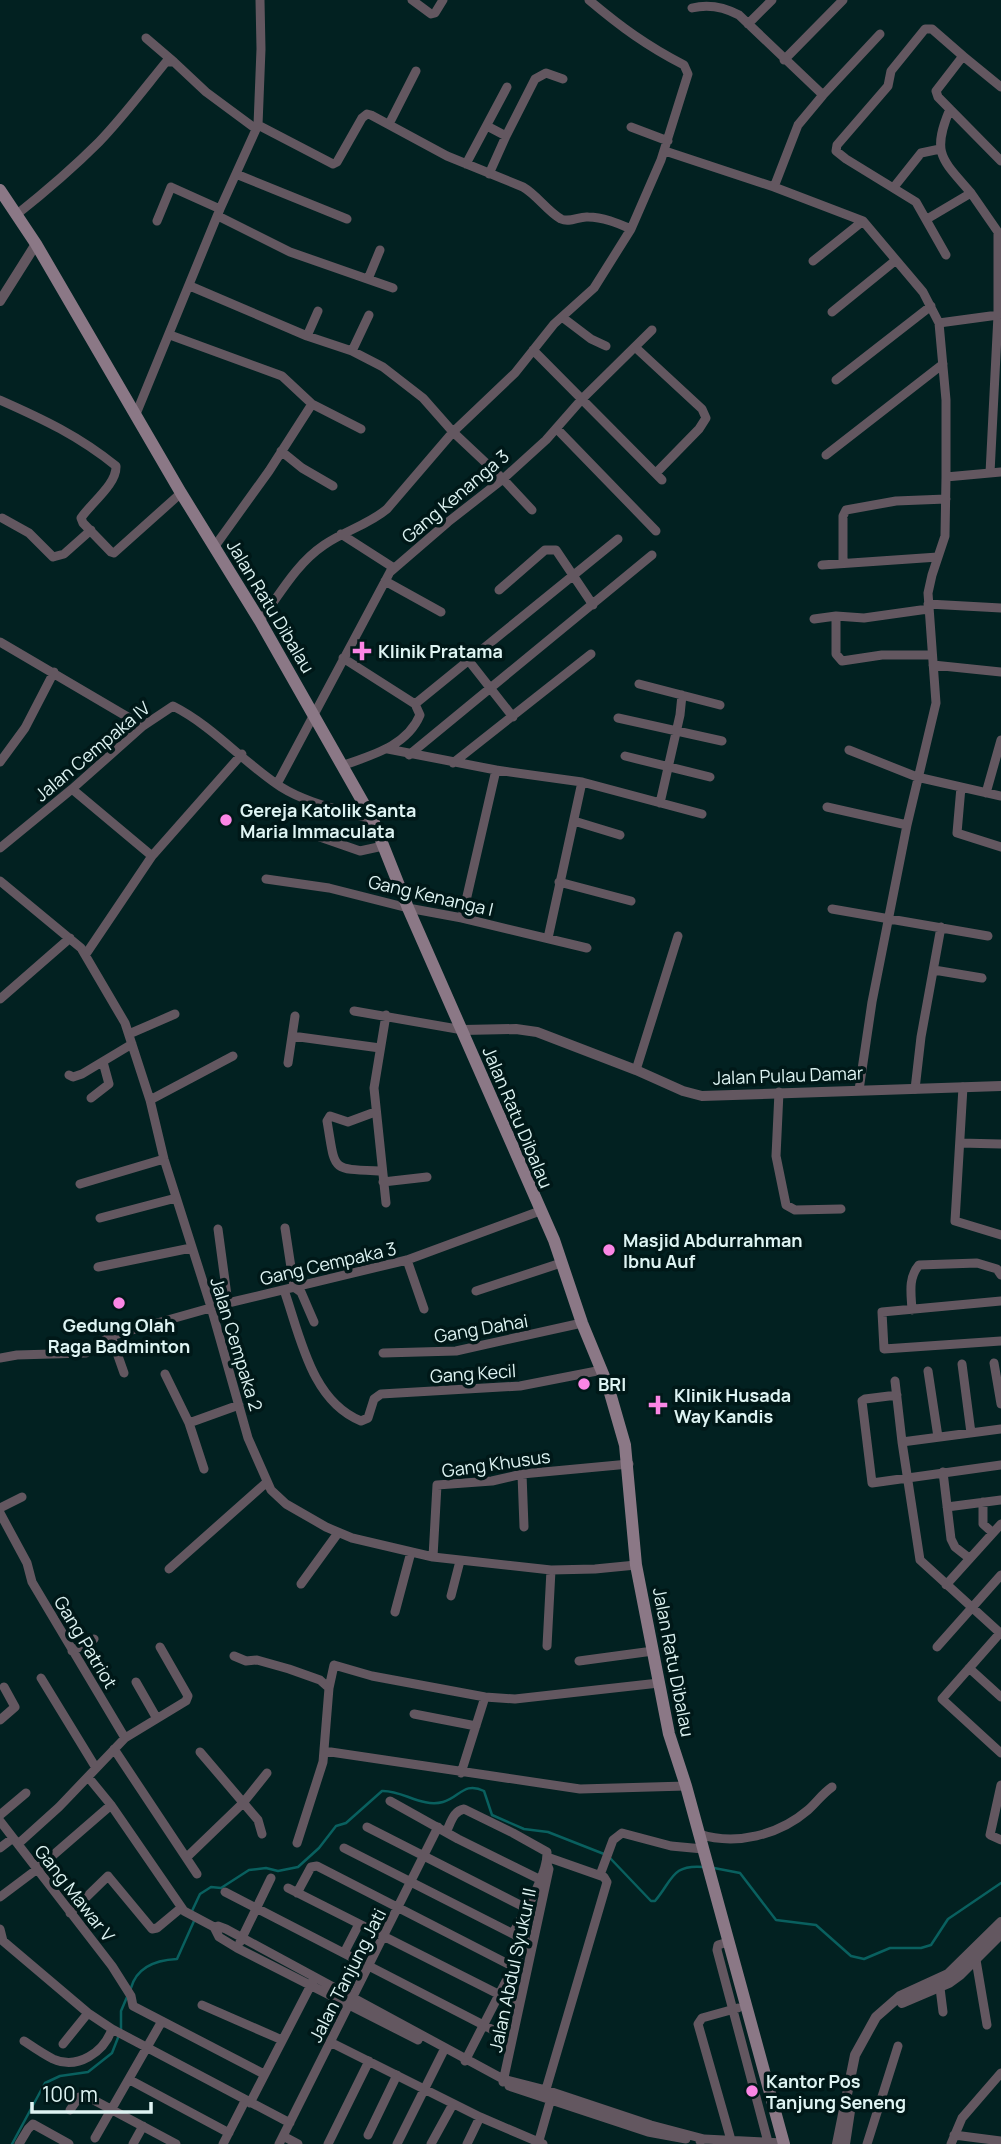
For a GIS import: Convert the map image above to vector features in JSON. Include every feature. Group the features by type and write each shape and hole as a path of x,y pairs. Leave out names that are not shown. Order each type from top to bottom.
{"main road":[{"name":"Jalan Ratu Dibalau","path":"0,190 36,244 344,765 373,820 408,908 554,1240 619,1420 629,1464 636,1565 669,1734 686,1786 728,1942 740,2008 784,2143"}],"street":[{"path":"136,414 257,127 261,49 260,0"},
{"path":"412,0 431,14 435,13 443,0"},
{"path":"260,621 302,562 341,534 373,519 387,509 453,432 515,373 562,317 594,288 631,229 666,146 688,74 684,65 654,50 629,33 589,0"},
{"path":"748,24 772,0"},
{"path":"785,60 843,0"},
{"path":"692,8 724,8 739,15 823,95"},
{"path":"946,255 916,202 846,159 837,152 838,145 888,86 891,72 925,29 932,29 1001,87"},
{"path":"774,187 797,125 880,34"},
{"path":"145,38 206,92 257,127 333,164 337,162 365,115 371,115 466,164 533,193 561,219 569,221 586,216 612,221 631,229"},
{"path":"963,56 936,91 938,97 1001,161"},
{"path":"16,215 94,147 166,62 174,62"},
{"path":"389,124 416,71"},
{"path":"488,174 535,79 546,73 563,79"},
{"path":"466,164 507,87"},
{"path":"950,109 942,133 940,149 943,161 999,230 996,417 990,473"},
{"path":"487,126 506,136"},
{"path":"631,127 666,146 863,221 923,292 939,323 946,400 946,499 944,536 929,585 928,606 936,703 907,825 872,1002 859,1090"},
{"path":"894,187 921,153 940,149"},
{"path":"236,174 347,219"},
{"path":"157,221 171,187 290,252 393,289"},
{"path":"928,219 971,193"},
{"path":"813,261 863,221"},
{"path":"0,302 4,285 36,244"},
{"path":"368,279 380,250"},
{"path":"832,312 896,260"},
{"path":"190,286 377,363 412,388 532,510"},
{"path":"836,380 931,306"},
{"path":"307,336 318,311"},
{"path":"352,351 369,315"},
{"path":"939,323 998,315"},
{"path":"562,317 591,339 606,346"},
{"name":"Gang Kenanga 3","path":"277,784 343,657 394,568 503,479 557,429 582,399 652,330"},
{"path":"170,335 282,376 312,404 361,429"},
{"path":"533,350 659,477 706,418 702,409 635,347"},
{"path":"826,456 943,364"},
{"path":"0,400 55,424 89,444 116,466 113,479 81,518 114,553 181,493"},
{"path":"215,546 312,404"},
{"path":"557,429 656,531"},
{"path":"281,451 302,468 333,486"},
{"path":"946,477 1001,472"},
{"path":"844,564 843,516 846,510 896,501 946,499"},
{"path":"2,518 29,533 53,557 64,554 91,530"},
{"path":"341,534 394,568"},
{"path":"415,704 618,539"},
{"path":"499,590 545,550 550,549 556,550 593,605"},
{"path":"409,755 652,555"},
{"path":"822,565 938,557"},
{"path":"385,581 441,612"},
{"path":"814,618 864,618 928,606 1001,608"},
{"path":"836,616 836,653 842,661 882,655 933,660 1001,672"},
{"path":"0,642 143,726"},
{"path":"453,763 591,654"},
{"path":"343,657 415,704 420,715 388,749 344,765"},
{"path":"469,660 513,717"},
{"path":"0,762 25,728 54,672"},
{"path":"639,684 720,705"},
{"path":"660,803 682,695"},
{"name":"Jalan Cempaka IV","path":"0,848 143,726 173,706 242,754 277,784 310,800 373,820"},
{"path":"618,718 722,741"},
{"path":"986,793 1001,740"},
{"path":"388,749 453,763 582,782 702,814"},
{"path":"849,750 917,777 1001,796"},
{"path":"86,954 152,856 242,754"},
{"path":"625,756 710,777"},
{"path":"462,918 496,770"},
{"path":"548,938 582,782"},
{"path":"961,787 957,833 1001,847"},
{"path":"72,789 152,856"},
{"path":"827,807 907,825"},
{"path":"574,821 620,835"},
{"path":"317,836 360,851 383,846"},
{"name":"Gang Kenanga I","path":"266,879 317,885 587,948"},
{"name":"Jalan Cempaka 2","path":"0,881 86,954 129,1034 248,1438 271,1490 286,1504 352,1538 433,1557 551,1570 636,1565"},
{"path":"559,882 631,901"},
{"path":"832,909 988,936"},
{"path":"915,1089 921,1037 941,927"},
{"path":"636,1070 678,936"},
{"path":"0,999 70,938"},
{"path":"934,970 982,978"},
{"path":"354,1011 463,1030"},
{"path":"129,1034 174,1014"},
{"path":"386,1015 374,1088 386,1202"},
{"path":"288,1063 295,1016"},
{"name":"Jalan Pulau Damar","path":"463,1030 516,1029 537,1032 693,1094 1001,1086"},
{"path":"292,1037 380,1048"},
{"path":"69,1075 77,1076 132,1044"},
{"path":"150,1100 233,1056"},
{"path":"91,1098 109,1084 103,1062"},
{"path":"962,1087 955,1221 1001,1236"},
{"path":"779,1092 776,1156 786,1205 795,1210 841,1209"},
{"path":"375,1112 356,1121 348,1122 330,1116 327,1121 333,1159 337,1166 345,1170 382,1171"},
{"path":"960,1143 1001,1144"},
{"path":"80,1184 164,1159"},
{"path":"383,1182 427,1177"},
{"path":"100,1218 176,1198"},
{"name":"Gang Cempaka 3","path":"0,1358 86,1353 111,1336 211,1307 407,1260 540,1211"},
{"path":"285,1228 289,1288 301,1292 314,1322"},
{"path":"219,1229 228,1303"},
{"path":"98,1267 191,1248"},
{"path":"407,1260 424,1309"},
{"path":"476,1292 561,1263"},
{"path":"912,1310 911,1280 919,1265 977,1263 997,1269 1001,1275"},
{"name":"Gang Kecil","path":"289,1288 314,1376 326,1393 361,1421 368,1418 374,1399 381,1394 520,1386 601,1370"},
{"path":"1001,1301 882,1312 884,1349 1001,1341"},
{"name":"Gang Dahai","path":"383,1353 456,1351 582,1323"},
{"path":"111,1336 124,1373"},
{"path":"994,1363 1001,1404"},
{"path":"962,1364 971,1433"},
{"path":"928,1371 938,1437"},
{"path":"165,1374 189,1423 204,1469"},
{"path":"895,1381 920,1560 946,1586 1001,1632 942,1700 1001,1752"},
{"path":"897,1395 862,1401 871,1481 875,1484 1001,1465"},
{"path":"189,1423 239,1405"},
{"path":"902,1442 1001,1429"},
{"name":"Gang Khusus","path":"433,1557 437,1485 629,1464"},
{"path":"943,1472 953,1544 969,1558"},
{"path":"522,1474 524,1527"},
{"path":"169,1569 267,1482"},
{"path":"0,1508 22,1497"},
{"path":"947,1507 1001,1500"},
{"path":"983,1502 983,1524 993,1533"},
{"name":"Gang Patriot","path":"0,1513 27,1563 32,1582 125,1738"},
{"path":"946,1586 1001,1524"},
{"path":"301,1584 338,1532"},
{"path":"395,1612 411,1552"},
{"path":"451,1596 460,1561"},
{"path":"547,1646 551,1570"},
{"path":"937,1647 1001,1575"},
{"path":"72,1651 94,1639"},
{"path":"0,1849 15,1841 59,1807 125,1738 185,1702 188,1696 160,1647"},
{"path":"579,1661 653,1651"},
{"path":"234,1656 246,1661 257,1660 289,1669 320,1680 329,1688"},
{"path":"297,1843 324,1751 332,1667 337,1665 372,1676 485,1697 514,1699 659,1683"},
{"path":"969,1668 1001,1697"},
{"path":"41,1678 96,1768"},
{"path":"136,1682 156,1717"},
{"path":"0,1720 14,1708 4,1687"},
{"path":"461,1773 485,1697"},
{"path":"414,1714 476,1726"},
{"path":"114,1749 197,1874"},
{"path":"324,1751 580,1789 686,1786"},
{"path":"200,1752 258,1820 262,1834"},
{"path":"187,1857 243,1802 267,1773"},
{"path":"88,1777 111,1805 185,1911 214,1927 226,1928 313,1981"},
{"path":"1001,1784 990,1835 1001,1840"},
{"path":"699,1834 715,1838 758,1837 768,1834 808,1810 818,1797 832,1787"},
{"path":"0,1815 26,1793"},
{"path":"390,1801 539,1879"},
{"path":"0,1897 36,1870 111,1805"},
{"name":"Jalan Tanjung Jati","path":"281,2140 424,1855 455,1814 464,1808 544,1850 547,1852 547,1860"},
{"name":"Gang Mawar V","path":"0,1821 125,1985 133,2006 162,2021"},
{"path":"367,1828 526,1908"},
{"path":"600,1875 616,1836 622,1833 671,1846 703,1849"},
{"path":"344,1848 410,1884 525,1940 522,1951 465,2061"},
{"path":"330,2042 539,2144 548,2095 607,1882 600,1875 547,1860 513,1933"},
{"name":"Jalan Abdul Syukur II","path":"503,2081 549,1869 547,1860"},
{"path":"297,1893 313,1865 514,1967"},
{"path":"70,1913 108,1876 152,1929 185,1911"},
{"path":"237,1948 271,1878"},
{"path":"288,1888 516,2003"},
{"path":"225,1892 496,2032"},
{"path":"837,2144 855,2055 876,2017 900,1996 948,1974 1001,1923"},
{"path":"344,1953 359,1924"},
{"path":"214,1927 219,1937 237,1948 313,1981 503,2081 650,2128 700,2140 784,2143"},
{"path":"0,1929 2,1941 88,2013 147,2049 290,2123"},
{"path":"845,2144 857,2071 868,2042 886,2015 895,2007 940,1988 960,1975 1001,1934"},
{"path":"522,1951 530,1960"},
{"path":"976,1960 987,2025"},
{"path":"223,2144 313,1981"},
{"path":"940,1988 943,2012"},
{"path":"202,2006 282,2040"},
{"path":"731,2140 698,2024 702,2018 740,2008 768,2143"},
{"path":"63,2044 88,2013"},
{"path":"95,2138 162,2021 264,2074"},
{"path":"24,2041 55,2060 66,2062 95,2054 117,2032"},
{"path":"867,2144 898,2046"},
{"path":"397,2144 444,2050"},
{"path":"328,2144 369,2062"},
{"path":"1001,2073 962,2118 952,2139 1001,2141"},
{"path":"368,2134 397,2075"},
{"path":"130,2080 229,2133"},
{"path":"70,2110 79,2097 88,2097 175,2144"},
{"path":"431,2144 453,2104"},
{"path":"467,2144 480,2117"},
{"path":"19,2144 33,2124 69,2144"},
{"path":"133,2144 143,2126"},
{"path":"644,2144 650,2128"},
{"path":"281,2140 298,2144"}],"waterway":[{"path":"192,1911 200,1894 211,1887 221,1888 249,1870 266,1868 278,1871 298,1867 319,1848 336,1826 346,1823 382,1791 435,1803 449,1800 466,1789 477,1788 484,1791 492,1815 524,1829 548,1832 604,1854"},
{"path":"610,1858 651,1901 655,1901 679,1871 704,1867"},
{"path":"714,1868 740,1873 776,1920 816,1925 851,1956 864,1959 890,1948 921,1948 931,1945 948,1919 1001,1883"},
{"path":"131,1988 143,1969 162,1961 177,1959 194,1921"},
{"path":"12,2144 45,2083 60,2076 88,2072 112,2053 121,2030 121,2011 127,1997"}],"place":[{"name":"Klinik Pratama","path":"362,651"},
{"name":"Gereja Katolik Santa Maria Immaculata","path":"226,820"},
{"name":"Masjid Abdurrahman Ibnu Auf","path":"609,1250"},
{"name":"Gedung Olah Raga Badminton","path":"119,1303"},
{"name":"BRI","path":"584,1384"},
{"name":"Klinik Husada Way Kandis","path":"658,1405"},
{"name":"Kantor Pos Tanjung Seneng","path":"752,2091"}]}
